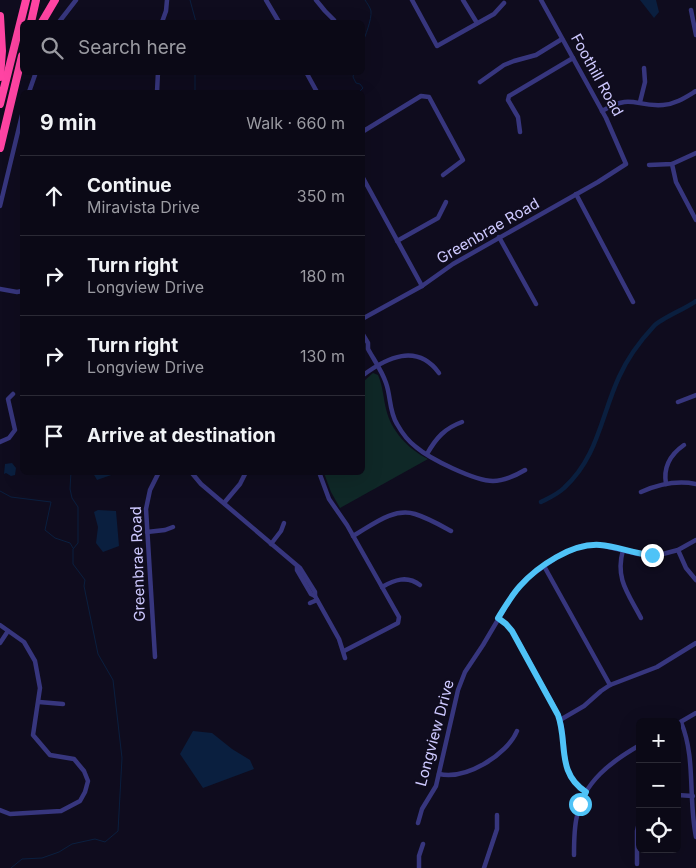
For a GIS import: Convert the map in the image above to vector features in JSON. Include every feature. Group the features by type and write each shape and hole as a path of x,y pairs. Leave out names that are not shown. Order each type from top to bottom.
{"highway":[{"path":"21,20 26,0"},
{"path":"31,20 36,0"},
{"path":"43,20 55,0"},
{"path":"0,16 2,51 0,77"},
{"path":"0,104 20,24"},
{"path":"0,148 20,64"},
{"path":"8,115 22,75"}],"street":[{"path":"60,20 76,0"},
{"path":"163,20 166,11 166,0"},
{"path":"266,0 278,20"},
{"path":"316,0 334,20"},
{"path":"412,0 437,46 494,14 504,3"},
{"path":"463,0 477,23"},
{"name":"Foothill Road","path":"541,0 602,111 626,164"},
{"path":"691,10 696,36"},
{"path":"480,82 504,65 536,55 562,39"},
{"path":"520,132 518,119 508,100 509,96 573,58"},
{"path":"640,102 645,82 644,68"},
{"path":"30,90 35,75"},
{"path":"158,75 158,90"},
{"path":"308,75 316,90"},
{"path":"602,111 620,102 668,105 678,102 696,91"},
{"path":"365,130 420,96 426,95 432,100 463,160 443,175"},
{"path":"0,206 20,123"},
{"path":"650,165 672,164 696,153"},
{"name":"Greenbrae Road","path":"365,317 422,286 453,264 626,164"},
{"path":"672,164 676,182 696,220"},
{"path":"365,182 422,286"},
{"path":"576,194 633,302"},
{"path":"397,241 438,218 446,202"},
{"path":"499,237 536,304"},
{"path":"0,289 20,291"},
{"path":"365,338 368,343 368,349 386,384 395,422 410,442 427,454 466,475 485,480 496,481 525,470"},
{"path":"365,374 398,356 413,355 425,359 439,372"},
{"path":"0,442 9,438 15,430 8,399 13,394"},
{"path":"678,402 696,395"},
{"path":"427,454 435,440 443,432 462,422"},
{"path":"666,484 666,471 669,460 684,445"},
{"name":"Greenbrae Road","path":"154,657 147,500 151,486 157,475"},
{"path":"193,475 305,574 344,651 345,658"},
{"path":"224,504 240,484 244,475"},
{"path":"320,475 329,499 353,536 400,620 344,651"},
{"path":"641,492 679,482 696,484"},
{"path":"353,536 400,512 418,515 451,531"},
{"path":"271,544 281,531 284,523"},
{"path":"147,532 173,527"},
{"name":"Longview Drive","path":"418,823 422,808 434,790 439,774 461,680 498,618 521,585 544,566 568,551 581,546 600,545 652,555 678,550 696,540"},
{"path":"623,550 620,563 620,577 641,618"},
{"path":"678,550 686,568 696,580"},
{"path":"544,566 610,685"},
{"path":"382,587 395,580 402,579 413,580 420,585"},
{"path":"310,603 316,598"},
{"path":"498,618 506,624 515,636 560,720 566,767 576,784 586,792"},
{"path":"0,625 24,642 35,661 40,688 33,735 50,755 74,758 84,771 88,781 80,802 61,811 10,814 0,810"},
{"path":"0,643 8,631"},
{"path":"560,720 584,706 610,685 658,668 696,643"},
{"path":"39,702 63,704"},
{"path":"681,722 696,714"},
{"path":"681,726 689,739 692,750 693,818 696,837"},
{"path":"439,774 457,775 473,769 504,750 518,731"},
{"path":"574,854 577,815 586,792 605,768 636,747"},
{"path":"681,795 693,796"},
{"path":"484,868 496,829 498,815"},
{"path":"419,868 419,856 423,844"},
{"path":"637,853 637,864"}],"green space":[{"path":"373,373 378,375 388,417 396,432 407,445 428,459 340,508 325,475 365,475 365,380"}],"water":[{"path":"640,0 656,0 659,12 654,18"},
{"path":"12,463 16,468 15,475 4,474 5,464"},
{"path":"94,475 111,475 97,480"},
{"path":"98,510 116,511 119,546 103,552 96,543 98,527 94,512"},
{"path":"193,731 212,733 250,760 254,769 203,788 180,754"}],"waterway":[{"path":"190,0 195,20"},
{"path":"365,0 371,14 365,36"},
{"path":"195,75 195,90"},
{"path":"353,75 356,83 360,84 363,88 361,90"},
{"path":"541,502 562,490 584,463 598,436 619,377 639,344 654,326 696,301"},
{"path":"11,868 22,859 42,858 59,852 72,844 95,839 105,842 118,831 122,758 113,680 98,654 84,586 85,580 73,564 73,549 78,543 78,507 72,498 70,489 71,475"},
{"path":"0,491 11,497 51,502 45,530 55,538 70,543 73,548"}],"route":[{"path":"580,804 586,792 576,784 566,767 558,715 512,631 498,618 512,596 526,580 560,555 575,548 587,545 600,545 638,554 652,555"}]}
